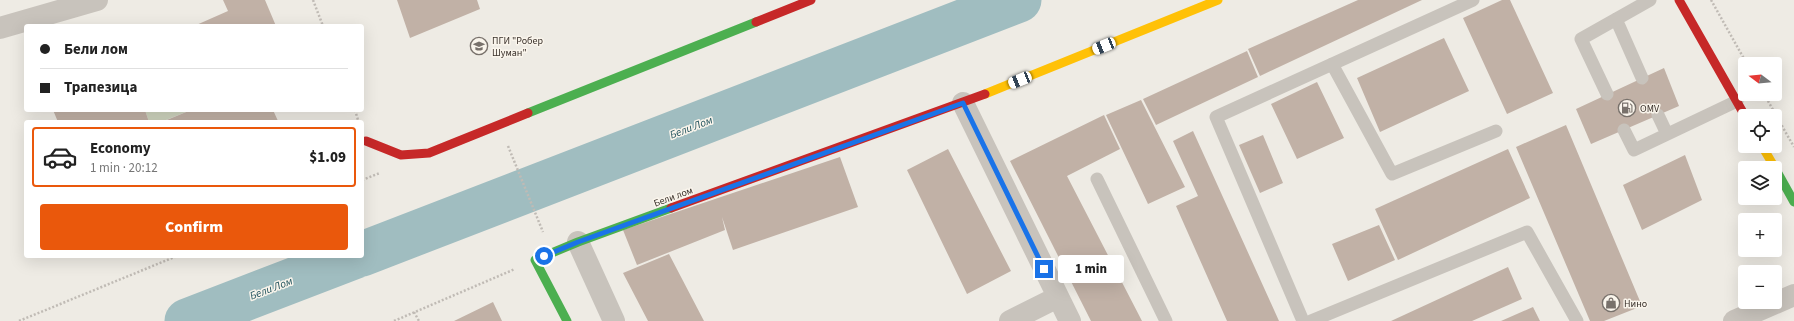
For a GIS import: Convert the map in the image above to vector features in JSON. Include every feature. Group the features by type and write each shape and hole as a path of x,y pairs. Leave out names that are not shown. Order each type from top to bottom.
{"street":[{"path":"0,28 97,0"},
{"path":"366,141 401,155 429,153 811,0"},
{"name":"Бели лом","path":"535,260 578,242 963,103 1218,0"},
{"path":"1679,0 1741,109"},
{"path":"963,103 1070,321"},
{"path":"1782,181 1794,202"},
{"path":"578,242 614,321"},
{"path":"535,260 567,321"},
{"path":"1734,321 1794,295"},
{"path":"1010,321 1058,296"}],"lane":[{"path":"1303,321 1216,117 1473,0"},
{"path":"1607,94 1581,39 1650,0"},
{"path":"1616,19 1642,78"},
{"path":"1332,64 1392,174 1496,131"},
{"path":"1624,130 1634,150 1737,101"},
{"path":"1658,115 1667,134"},
{"path":"1097,178 1166,321"},
{"path":"1311,321 1527,232 1577,321"}],"path":[{"path":"313,0 322,24"},
{"path":"1711,0 1743,57"},
{"path":"1768,101 1794,146"},
{"path":"500,125 552,253"},
{"path":"19,321 172,258"},
{"path":"394,321 535,260"},
{"path":"414,312 419,321"}],"green space":[{"path":"146,112 186,112 166,120 148,120"}],"building":[{"path":"223,0 265,0 275,24 199,24 228,11"},
{"path":"397,0 477,0 480,9 410,38"},
{"path":"1358,0 1422,0 1260,76 1248,49"},
{"path":"1502,0 1510,0 1553,93 1507,114 1463,18"},
{"path":"1444,38 1469,91 1380,132 1357,78"},
{"path":"1247,51 1258,77 1156,125 1143,99"},
{"path":"1664,68 1679,106 1591,144 1576,109"},
{"path":"1317,82 1344,138 1297,159 1271,104"},
{"path":"1141,100 1185,187 1148,204 1106,115"},
{"path":"54,112 146,112 148,120 57,120"},
{"path":"186,112 274,112 278,120 167,120"},
{"path":"1104,115 1120,149 1067,176 1142,321 1091,321 1010,161"},
{"path":"1566,125 1642,306 1604,321 1590,321 1516,147"},
{"path":"1193,131 1279,321 1227,321 1176,206 1198,196 1173,141"},
{"path":"1263,135 1283,183 1260,193 1239,145"},
{"path":"948,149 1011,271 967,294 907,170"},
{"path":"1508,149 1530,198 1398,260 1375,209"},
{"path":"1685,155 1702,200 1642,230 1623,185"},
{"path":"840,157 858,207 733,250 722,217 725,230 637,265 623,230"},
{"path":"1379,225 1395,260 1348,281 1332,244"},
{"path":"669,254 704,321 648,321 623,273"},
{"path":"1508,267 1522,299 1472,321 1391,321"},
{"path":"493,302 502,321 454,321"},
{"path":"1533,307 1540,321 1501,321"}],"waterway":[{"name":"Бели Лом","path":"364,253 1019,0"},
{"name":"Бели Лом","path":"187,321 351,258"}],"traffic: fast":[{"path":"528,113 756,22"},
{"path":"1782,181 1794,202"},
{"path":"567,321 535,260 578,242 671,208"}],"traffic: slow":[{"path":"985,94 1218,0"},
{"path":"1766,153 1771,161"}],"traffic: jam":[{"path":"756,22 811,0"},
{"path":"1679,0 1741,109"},
{"path":"671,208 985,94"},
{"path":"366,141 401,155 429,153 528,113"}],"place":[{"name":"ПГИ \"Робер Шуман\"","path":"479,46"},
{"name":"OMV","path":"1627,108"},
{"name":"Нино","path":"1611,303"}],"route":[{"path":"544,256 578,242 963,103 1044,269"}]}
